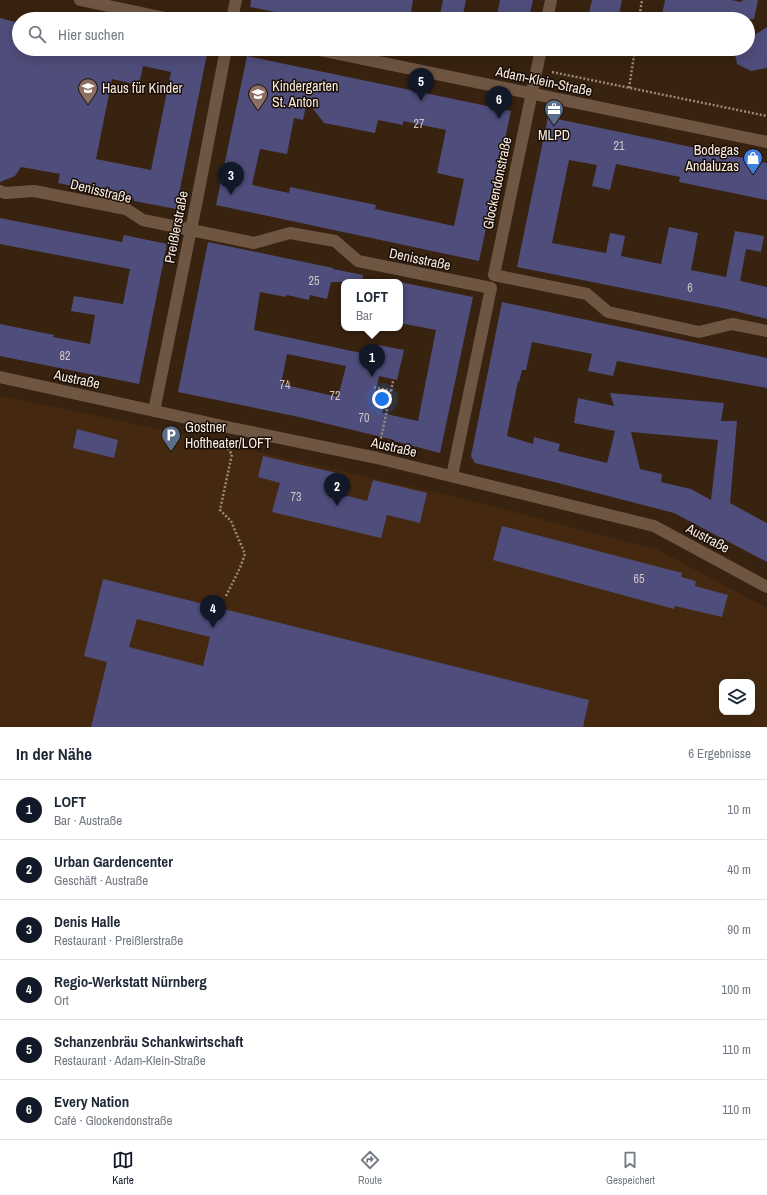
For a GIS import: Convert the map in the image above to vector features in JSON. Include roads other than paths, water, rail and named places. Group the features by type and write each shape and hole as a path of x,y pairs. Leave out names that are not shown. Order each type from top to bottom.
{"street":[{"path":"80,0 137,12"},
{"path":"233,12 236,0"},
{"path":"548,12 551,0"},
{"name":"Preißlerstraße","path":"154,411 192,230 225,56"},
{"name":"Adam-Klein-Straße","path":"349,56 767,142"},
{"name":"Glockendonstraße","path":"539,56 494,276 587,294 608,312 698,332 732,324 767,331"},
{"name":"Denisstraße","path":"0,191 4,193 34,191 126,209 143,220 254,243 290,233 335,241 358,261 491,288 452,476"},
{"name":"Austraße","path":"0,377 377,458 654,526 767,587"}],"place":[{"name":"Schanzenbräu Schankwirtschaft","path":"421,101"},
{"name":"Haus für Kinder","path":"88,105"},
{"name":"Kindergarten St. Anton","path":"258,111"},
{"name":"Every Nation","path":"499,119"},
{"name":"MLPD","path":"554,126"},
{"name":"Bodegas Andaluzas","path":"753,175"},
{"name":"Denis Halle","path":"231,195"},
{"name":"LOFT","path":"372,377"},
{"name":"Gostner Hoftheater/LOFT","path":"171,452"},
{"name":"Urban Gardencenter","path":"337,506"},
{"name":"Regio-Werkstatt Nürnberg","path":"213,628"}]}
